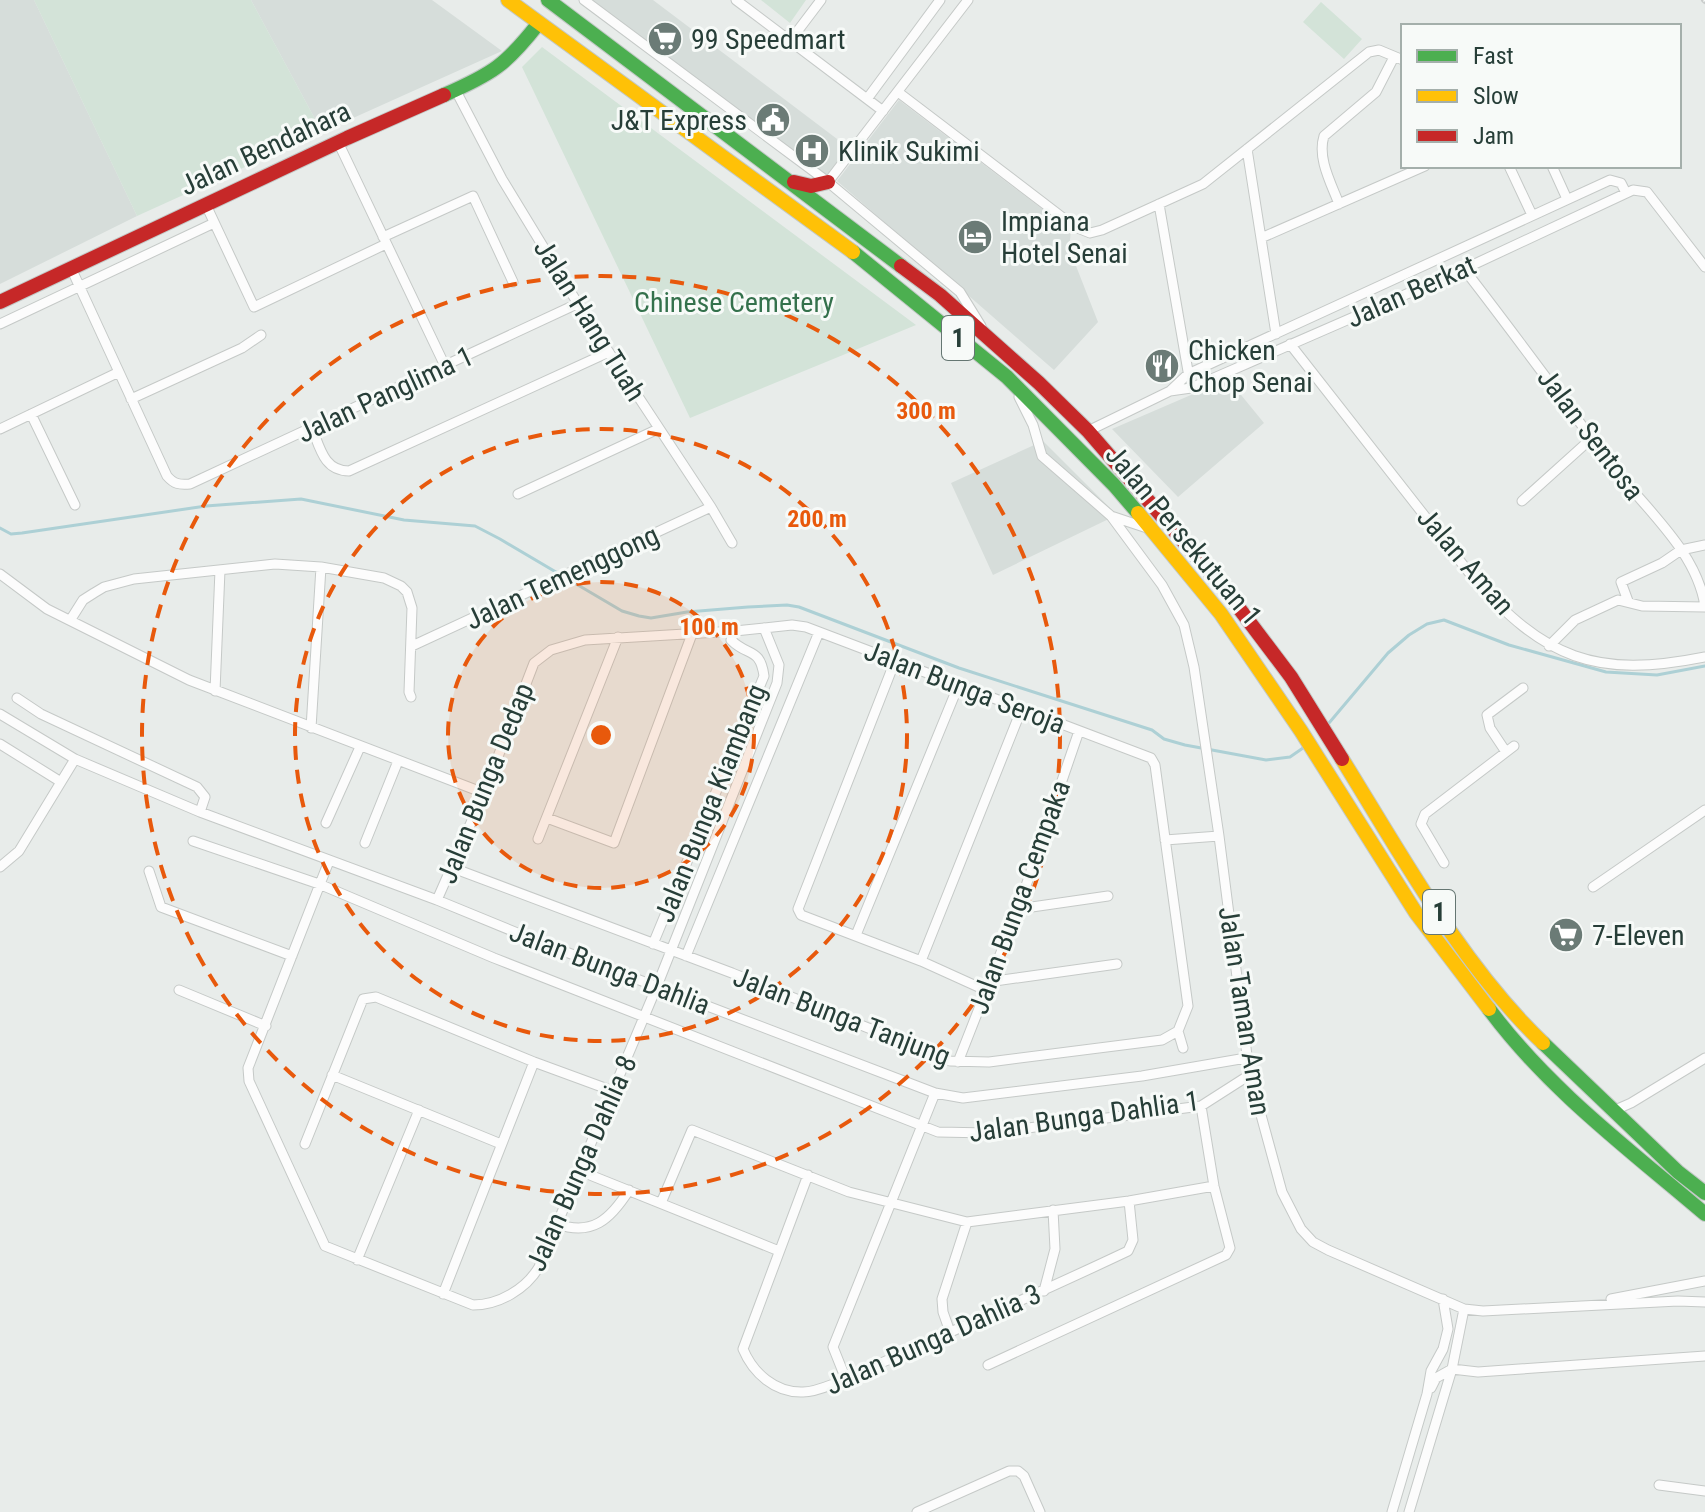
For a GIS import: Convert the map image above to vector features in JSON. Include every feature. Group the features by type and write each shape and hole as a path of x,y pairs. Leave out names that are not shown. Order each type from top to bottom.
{"main road":[{"name":"Jalan Persekutuan 1","path":"508,0 858,256 1007,377 1114,485 1221,614 1301,731 1416,913 1507,1034 1584,1111 1705,1214"},
{"name":"Jalan Persekutuan 1","path":"548,0 940,295 1088,431 1223,587 1291,677 1407,863 1477,968 1525,1026 1678,1172 1705,1193"},
{"name":"Jalan Bendahara","path":"0,302 338,142 456,91 507,62 538,24"},
{"path":"784,178 811,186 828,182"}],"street":[{"path":"584,0 828,182 960,292 988,338"},
{"path":"736,0 883,111"},
{"path":"790,41 821,0"},
{"path":"867,99 940,0"},
{"path":"828,182 968,0"},
{"path":"898,92 1080,230 1090,233 1203,184 1369,52 1379,50 1398,58 1376,92 1324,136 1322,143 1325,166 1339,204"},
{"name":"Jalan Hang Tuah","path":"456,91 502,179 732,543"},
{"path":"338,142 445,366"},
{"path":"1247,149 1276,334"},
{"path":"1261,238 1420,168"},
{"path":"1510,168 1532,215"},
{"path":"1553,168 1567,199"},
{"path":"1170,391 1188,374 1610,180 1621,183 1626,193 1638,189 1647,192 1705,267"},
{"name":"Jalan Berkat","path":"1088,431 1170,391 1191,388 1464,269 1626,193"},
{"path":"206,205 254,307 473,196 513,282"},
{"path":"1159,204 1191,388"},
{"path":"0,324 214,223"},
{"path":"71,268 131,399 242,348 261,335"},
{"name":"Jalan Sentosa","path":"1464,269 1617,472 1681,550 1699,582 1705,607"},
{"name":"Jalan Panglima 1","path":"131,399 167,476 175,484 190,484 579,303"},
{"name":"Jalan Aman","path":"1290,344 1495,603 1549,646 1579,659 1629,667 1705,657"},
{"path":"312,428 328,465 337,471 349,471 609,352"},
{"path":"0,429 119,372"},
{"path":"1007,377 1026,409 1042,456 1111,516 1148,529"},
{"path":"31,414 75,505"},
{"path":"518,494 658,429"},
{"path":"1522,501 1593,437"},
{"name":"Jalan Temenggong","path":"412,646 711,507"},
{"name":"Jalan Taman Aman","path":"1111,516 1162,585 1184,625 1194,667 1219,836 1246,1058 1282,1192 1301,1229 1313,1242 1328,1250 1464,1309 1483,1311 1705,1302"},
{"path":"1628,601 1621,582 1662,563 1681,550 1705,545"},
{"path":"71,619 83,600 104,587 134,579 275,564 321,567 384,578 407,592 412,608 411,697"},
{"path":"311,728 321,567"},
{"path":"215,691 220,570"},
{"path":"0,574 47,609 189,680 484,793"},
{"path":"1549,646 1575,620 1618,600 1642,606 1705,607"},
{"name":"Jalan Bunga Seroja","path":"533,666 551,650 585,640 792,625 819,632 1151,758 1155,765 1188,1006 1178,1031"},
{"name":"Jalan Bunga Dahlia 8","path":"329,861 248,1068 249,1081 325,1246 443,1294 481,1305 514,1292 531,1280 580,1171 777,683 779,665 764,628"},
{"name":"Jalan Bunga Kiambang","path":"653,944 764,676 762,662 756,654 738,647 731,640 735,631"},
{"name":"Jalan Bunga Kiambang","path":"686,956 819,632"},
{"path":"547,818 614,843 692,634"},
{"path":"538,839 618,637"},
{"path":"895,661 800,902 801,915 986,986 1117,964"},
{"name":"Jalan Bunga Dedap","path":"437,900 484,793 533,666"},
{"path":"856,935 959,684"},
{"path":"1444,863 1421,819 1510,749 1490,728 1487,715 1523,688"},
{"path":"17,698 41,714 197,787 205,797 200,812"},
{"path":"921,961 1022,708"},
{"name":"Jalan Bunga Dahlia","path":"0,714 75,759 200,812 437,900 935,1093 963,1098 1142,1076 1246,1058"},
{"name":"Jalan Bunga Cempaka","path":"958,1062 1018,909 1079,731"},
{"path":"0,744 61,782"},
{"path":"326,823 360,747"},
{"path":"0,867 19,851 75,759"},
{"path":"365,843 398,761"},
{"path":"1593,887 1705,810"},
{"path":"1165,840 1219,836"},
{"name":"Jalan Bunga Dahlia 1","path":"193,841 319,884 922,1127 952,1134 989,1133 1201,1106 1251,1074"},
{"path":"0,852 10,858"},
{"name":"Jalan Bunga Tanjung","path":"453,868 671,950 950,1061 989,1062 1162,1040 1178,1031"},
{"path":"149,871 161,907 292,956"},
{"path":"1018,909 1108,896"},
{"path":"179,990 266,1026"},
{"path":"305,1144 363,999 376,997 613,1091"},
{"path":"1178,1031 1183,1048"},
{"path":"1615,1110 1705,1058"},
{"path":"443,1294 534,1062"},
{"path":"332,1075 501,1144"},
{"path":"845,1377 833,1347 935,1093"},
{"path":"988,1365 1226,1255 1230,1248 1214,1186 1201,1106"},
{"path":"357,1260 419,1110"},
{"path":"661,1203 692,1130 889,1204 967,1222 1129,1201 1214,1186"},
{"path":"580,1171 779,1251"},
{"name":"Jalan Bunga Dahlia 3","path":"808,1175 743,1349 750,1366 765,1380 788,1391 814,1391 1128,1251 1133,1240 1129,1201"},
{"path":"557,1224 582,1230 599,1224 621,1203 629,1190"},
{"path":"1044,1291 1055,1249 1053,1210"},
{"path":"950,1332 942,1299 967,1222"},
{"name":"Jalan Taman Aman","path":"1576,1306 1705,1281"},
{"path":"1392,1512 1431,1371 1443,1349 1448,1329 1443,1299"},
{"path":"1409,1512 1452,1369 1464,1309"},
{"path":"1427,1394 1436,1378 1452,1369 1478,1372 1705,1356"},
{"path":"917,1512 1009,1471 1018,1471 1024,1476 1040,1512"},
{"path":"1659,1485 1705,1491"}],"shaded area":[{"path":"0,0 34,0 137,216 0,284"},
{"path":"251,0 432,0 502,51 322,132"},
{"path":"590,0 653,0 849,148 827,177"},
{"path":"899,100 1071,231 1069,248 1098,322 1054,370 837,181"},
{"path":"1228,379 1264,423 1178,497 1112,429"},
{"path":"1043,441 1117,515 993,575 951,483"}],"green space":[{"path":"34,0 251,0 322,132 137,216"},
{"path":"761,0 806,0 790,23"},
{"path":"1321,2 1362,39 1344,59 1303,22"},
{"name":"Chinese Cemetery","path":"542,47 916,325 690,418 522,67"}],"waterway":[{"path":"0,528 11,534 22,533 206,506 301,499 404,520 475,526 622,611 639,616 651,618 748,607 799,607 959,668 1152,730 1164,739 1185,745 1266,760 1290,757 1303,748"},
{"path":"1329,723 1388,653 1427,624 1444,620 1509,645 1606,672 1657,675 1705,666"}],"traffic: fast":[{"path":"548,0 901,266"},
{"path":"444,95 497,67 538,24"},
{"path":"853,252 1007,377 1138,513"},
{"path":"1489,1009 1563,1092 1705,1214"},
{"path":"1543,1043 1678,1172 1705,1193"}],"traffic: slow":[{"path":"508,0 853,252"},
{"path":"1138,513 1221,614 1301,731 1416,913 1489,1009"},
{"path":"1342,759 1459,944 1486,980 1543,1043"}],"traffic: jam":[{"path":"0,302 444,95"},
{"path":"794,182 811,186 828,182"},
{"path":"901,266 940,295 1088,431 1223,587 1291,677 1342,759"}],"place":[{"name":"99 Speedmart","path":"665,39"},
{"name":"J&T Express","path":"773,120"},
{"name":"Klinik Sukimi","path":"812,151"},
{"name":"Impiana Hotel Senai","path":"975,237"},
{"name":"Chicken Chop Senai","path":"1162,366"},
{"name":"7-Eleven","path":"1566,935"}]}
